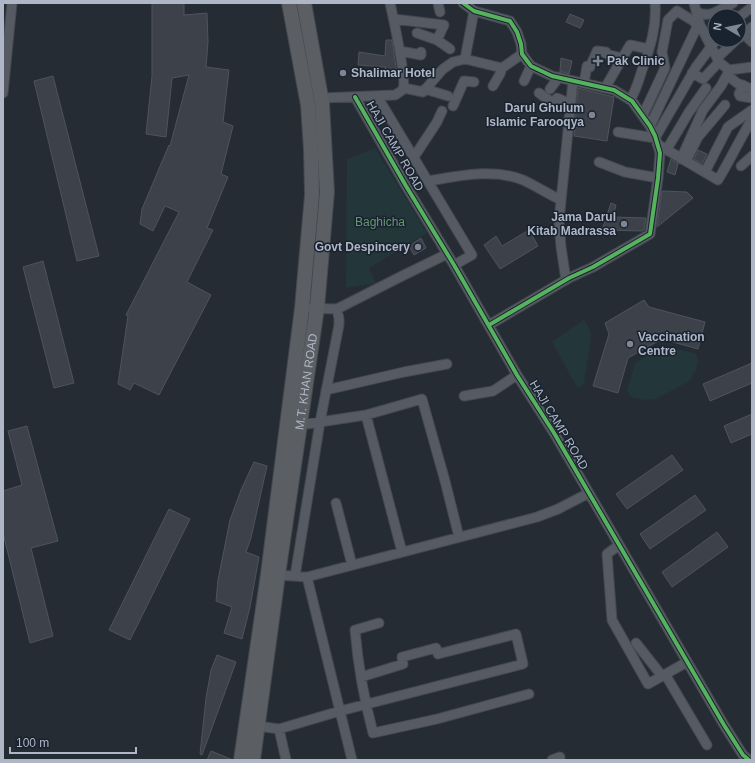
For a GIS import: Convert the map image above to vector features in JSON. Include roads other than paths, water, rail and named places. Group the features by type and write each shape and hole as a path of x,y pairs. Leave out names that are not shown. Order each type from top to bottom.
{"highway":[{"name":"M.T. KHAN ROAD","path":"241,760 268,574 302,308 312,195 308,105 289,3"},
{"name":"M.T. KHAN ROAD","path":"253,760 317,308 327,192 326,148 322,98 304,3"}],"street":[{"path":"3,93 12,3"},
{"path":"390,3 400,51 404,88"},
{"path":"463,3 474,11 510,21 521,44 522,54 531,66 552,76 614,90 630,100 650,126 660,153 650,234 488,325"},
{"path":"630,100 635,90 655,30 656,3"},
{"path":"695,7 703,15 709,15 733,3"},
{"path":"650,126 699,28 695,7"},
{"path":"466,59 474,11"},
{"path":"643,116 664,68 662,52 668,20 677,12 695,22 707,37"},
{"path":"394,19 444,25 437,40"},
{"path":"417,33 437,40 450,49"},
{"path":"605,88 630,45 649,49"},
{"path":"656,141 692,73 710,48"},
{"path":"714,48 718,60 728,72 743,85 752,89"},
{"path":"692,73 703,79 729,48"},
{"path":"400,51 421,55 421,52"},
{"path":"584,83 586,66 590,67 597,52 622,58"},
{"path":"493,86 502,68 522,54"},
{"path":"404,88 423,92 443,69 453,62 466,59 502,68"},
{"path":"524,81 531,66"},
{"path":"728,72 752,67"},
{"path":"684,160 703,110 721,86 728,72"},
{"path":"550,89 559,77"},
{"path":"453,106 464,81 474,82"},
{"path":"566,280 559,221 574,81"},
{"path":"743,85 739,94 740,96 752,98"},
{"path":"322,98 395,95 404,88"},
{"path":"667,149 689,112 706,88"},
{"path":"425,89 448,96"},
{"path":"539,93 553,103 557,98 571,104"},
{"path":"377,96 472,255 454,265"},
{"name":"HAJI CAMP ROAD","path":"355,97 517,375 554,433 687,662 743,755 749,760"},
{"path":"684,160 698,137 725,106"},
{"path":"414,157 437,122 442,111"},
{"path":"705,172 728,127 751,114"},
{"path":"618,132 656,141 718,180 734,152 751,114"},
{"path":"741,166 752,156"},
{"path":"599,162 625,172 658,178"},
{"path":"428,181 471,175 497,174 522,180 561,200"},
{"path":"302,308 337,309 446,254"},
{"path":"295,576 320,422 339,325 337,309"},
{"path":"326,390 404,372 447,364"},
{"path":"464,396 493,392 517,375"},
{"path":"300,425 366,415 422,399 459,538"},
{"path":"366,415 402,552"},
{"path":"278,575 307,577 459,538 537,517 558,509 589,493"},
{"path":"336,503 352,565"},
{"path":"619,545 607,554 612,620 648,684 687,662"},
{"path":"307,577 352,760"},
{"path":"379,623 355,630 365,704 373,733 437,719 529,694"},
{"path":"258,726 279,729 365,704 524,664 516,634 438,654 436,648 402,657 403,664 361,677"},
{"path":"636,643 664,675 707,745"},
{"path":"279,729 286,760"}],"place":[{"name":"Pak Clinic","path":"598,61"},
{"name":"Shalimar Hotel","path":"343,73"},
{"name":"Darul Ghulum Islamic Farooqya","path":"592,115"},
{"name":"Jama Darul Kitab Madrassa","path":"624,224"},
{"name":"Govt Despincery","path":"418,247"},
{"name":"Vaccination Centre","path":"630,344"}],"park label":[{"name":"Baghicha","path":"380,222"}]}
